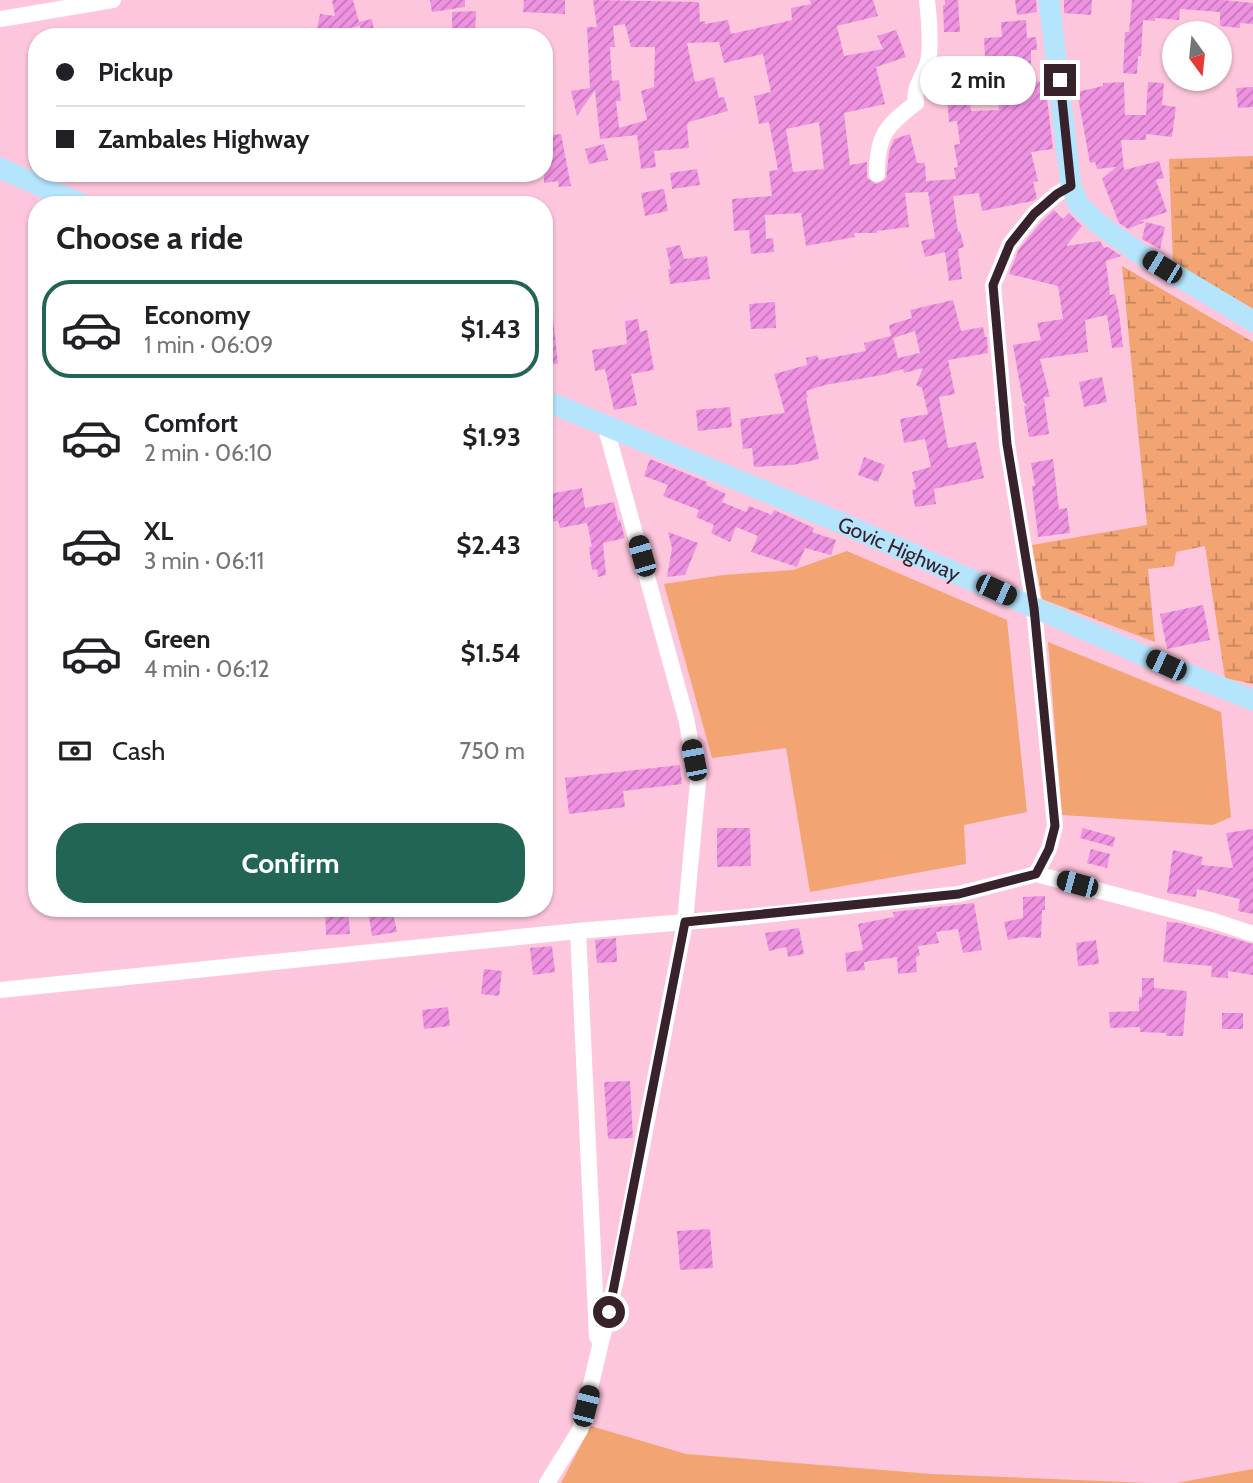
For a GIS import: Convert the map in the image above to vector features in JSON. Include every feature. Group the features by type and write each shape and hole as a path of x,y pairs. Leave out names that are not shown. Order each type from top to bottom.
{"main road":[{"path":"1049,0 1071,186 1079,205 1100,225 1139,253 1253,321"},
{"path":"0,168 28,180"},
{"path":"31,182 63,196"},
{"name":"Govic Highway","path":"553,404 846,525 1166,665 1253,700"}],"street":[{"path":"0,19 113,0"},
{"path":"877,174 879,142 886,127 916,103 915,96 921,75 929,60 927,0"},
{"path":"1036,874 1049,849 1055,826 1034,608 1007,444 993,285 1010,244 1034,214 1071,186"},
{"path":"547,1483 580,1430 619,1267 685,922 698,782 682,706 605,425"},
{"path":"0,990 959,894 1036,874 1201,917 1253,934"},
{"path":"578,931 598,1357"}],"green space":[{"path":"1253,156 1253,312 1173,263 1169,159"},
{"path":"1122,266 1253,342 1253,684 1225,678 1205,546 1176,552 1174,566 1148,569 1155,642 1042,599 1032,545 1147,525"},
{"path":"847,551 1007,620 1027,812 964,825 966,864 810,892 786,748 712,758 664,584 723,575 793,570"},
{"path":"1048,642 1221,712 1231,817 1213,825 1062,815"},
{"path":"591,1426 686,1454 932,1474 1150,1483 561,1483"},
{"path":"1253,1469 1253,1483 1176,1483"}],"building":[{"path":"332,0 353,0 359,22 372,19 374,28 317,28 320,14 335,16"},
{"path":"430,0 465,0 465,7 432,12"},
{"path":"524,0 565,0 565,14 523,12"},
{"path":"593,0 699,2 700,22 705,21 705,24 728,20 731,34 792,20 791,8 811,4 810,0 873,0 878,16 837,26 844,56 883,49 877,36 896,30 906,57 876,67 885,104 844,113 850,165 867,162 867,178 876,184 886,179 889,152 894,139 910,134 917,163 925,163 926,181 956,179 954,168 958,167 954,145 960,144 957,121 949,122 947,98 935,99 938,66 963,65 961,101 970,101 971,111 999,110 992,56 985,57 984,38 1002,37 1001,22 1026,20 1027,38 1036,37 1037,50 1031,50 1031,82 1045,81 1053,149 1031,152 1038,181 1033,182 1037,198 982,211 979,193 953,196 958,232 960,231 964,247 958,249 962,279 949,281 945,252 925,257 921,241 935,238 928,192 905,193 909,227 877,233 854,233 855,237 806,246 801,213 765,215 766,239 773,238 774,252 751,254 749,230 734,231 732,199 772,196 769,171 778,170 769,122 759,124 754,96 771,92 763,54 724,63 719,42 687,43 695,82 714,77 719,98 724,97 728,111 689,122 689,148 654,151 656,167 641,169 637,135 600,139 595,90 577,116 571,91 590,88 587,27 597,27","holes":["625,24 631,47 655,47 654,87 641,91 647,120 619,128 616,101 621,101 619,80 612,81 610,47 615,47 613,26","819,122 824,169 793,172 786,129"]},
{"path":"945,0 958,0 960,32 944,32"},
{"path":"1015,0 1036,0 1037,12 1017,15"},
{"path":"1064,0 1092,0 1091,15 1064,13"},
{"path":"1132,0 1223,0 1253,3 1253,24 1240,23 1240,28 1232,27 1232,21 1220,21 1220,12 1180,9 1179,20 1143,20 1137,74 1123,73 1125,32 1129,32"},
{"path":"476,11 475,28 452,28 452,12"},
{"path":"1124,82 1125,115 1146,115 1148,82 1162,83 1162,105 1176,107 1172,137 1146,134 1146,140 1121,140 1124,170 1159,161 1164,178 1156,180 1167,212 1140,221 1145,222 1128,229 1119,223 1102,179 1116,167 1097,169 1095,162 1090,163 1077,92 1103,86 1103,83"},
{"path":"1253,87 1253,107 1238,108 1236,88"},
{"path":"561,134 571,186 559,187 558,181 553,182 553,135"},
{"path":"604,144 608,160 589,164 585,149"},
{"path":"697,169 700,185 672,189 670,173"},
{"path":"664,189 668,211 645,216 641,193"},
{"path":"1054,210 1063,219 1069,213 1082,226 1066,246 1100,241 1104,248 1108,247 1121,256 1106,261 1110,295 1115,294 1119,313 1123,347 1112,348 1107,315 1085,320 1088,352 1040,359 1050,397 1044,397 1049,434 1029,437 1024,406 1027,406 1023,401 1013,345 1041,340 1037,323 1063,319 1058,286 1009,274 1019,249"},
{"path":"1146,222 1165,227 1160,249 1142,239"},
{"path":"680,245 684,259 707,256 710,279 670,284 668,269 671,269 666,248"},
{"path":"953,300 961,331 983,327 988,353 948,360 955,394 939,397 948,448 976,442 984,478 934,489 936,504 915,507 912,490 916,489 912,472 931,467 925,439 904,443 900,419 928,414 922,388 916,385 923,368 904,373 903,369 806,391 819,459 793,465 754,467 752,448 743,449 740,419 785,413 774,374 807,365 806,358 817,355 819,360 866,351 864,343 891,336 889,325 912,318 910,310","holes":["915,331 920,353 898,358 893,338"]},
{"path":"775,302 776,328 751,329 749,304"},
{"path":"553,318 558,364 553,364"},
{"path":"638,319 640,332 647,330 654,370 631,374 637,405 614,410 605,369 595,371 592,350 627,344 625,321"},
{"path":"1102,377 1107,402 1084,407 1079,382"},
{"path":"730,407 732,427 698,431 696,410"},
{"path":"864,457 885,465 878,482 858,475"},
{"path":"650,459 707,482 706,485 726,494 722,502 746,512 749,506 772,515 774,510 814,528 812,532 836,540 831,555 805,548 797,567 751,552 758,536 736,527 730,542 711,533 714,525 696,517 699,510 663,496 668,485 644,476"},
{"path":"1053,459 1059,509 1067,508 1070,533 1038,537 1031,463"},
{"path":"582,488 585,508 614,502 625,538 603,543 606,575 598,577 597,569 592,570 589,547 592,546 587,523 560,528 558,521 553,522 553,493"},
{"path":"668,532 698,543 685,575 667,577 672,548"},
{"path":"1203,605 1210,640 1167,649 1160,614"},
{"path":"680,765 682,784 623,791 625,807 569,814 565,778"},
{"path":"717,828 750,828 751,866 717,867"},
{"path":"1083,828 1115,837 1113,847 1080,838"},
{"path":"1253,829 1253,914 1238,911 1240,899 1197,889 1196,897 1167,893 1173,850 1203,857 1201,865 1233,868 1226,833"},
{"path":"1091,849 1110,854 1107,868 1087,863"},
{"path":"1045,896 1041,938 1022,937 1008,940 1004,922 1023,918 1023,897"},
{"path":"974,903 982,950 963,953 958,929 936,932 939,943 918,946 920,955 916,957 917,972 898,974 897,957 864,962 865,970 847,972 845,953 863,950 858,924 894,917 893,912"},
{"path":"325,917 349,917 350,934 326,935"},
{"path":"369,917 394,917 397,932 372,936"},
{"path":"1167,922 1180,923 1253,944 1253,975 1228,971 1228,978 1211,977 1212,966 1163,962"},
{"path":"799,928 804,954 788,957 786,947 769,951 765,933"},
{"path":"616,938 617,962 597,963 595,940"},
{"path":"1096,940 1099,964 1078,966 1076,943"},
{"path":"552,946 555,972 533,975 530,948"},
{"path":"484,969 502,971 499,996 481,994"},
{"path":"1142,978 1154,978 1154,988 1187,991 1183,1036 1140,1032 1140,1027 1110,1028 1109,1012 1139,1011"},
{"path":"448,1007 450,1026 424,1029 422,1010"},
{"path":"1222,1013 1243,1013 1243,1029 1222,1029"},
{"path":"630,1081 633,1138 608,1139 604,1082"},
{"path":"710,1229 713,1268 680,1270 677,1231"}],"route":[{"path":"609,1312 685,922 959,894 1036,874 1049,849 1055,826 1049,749 1034,608 1007,444 993,285 1010,244 1034,214 1071,186 1060,80"}]}
